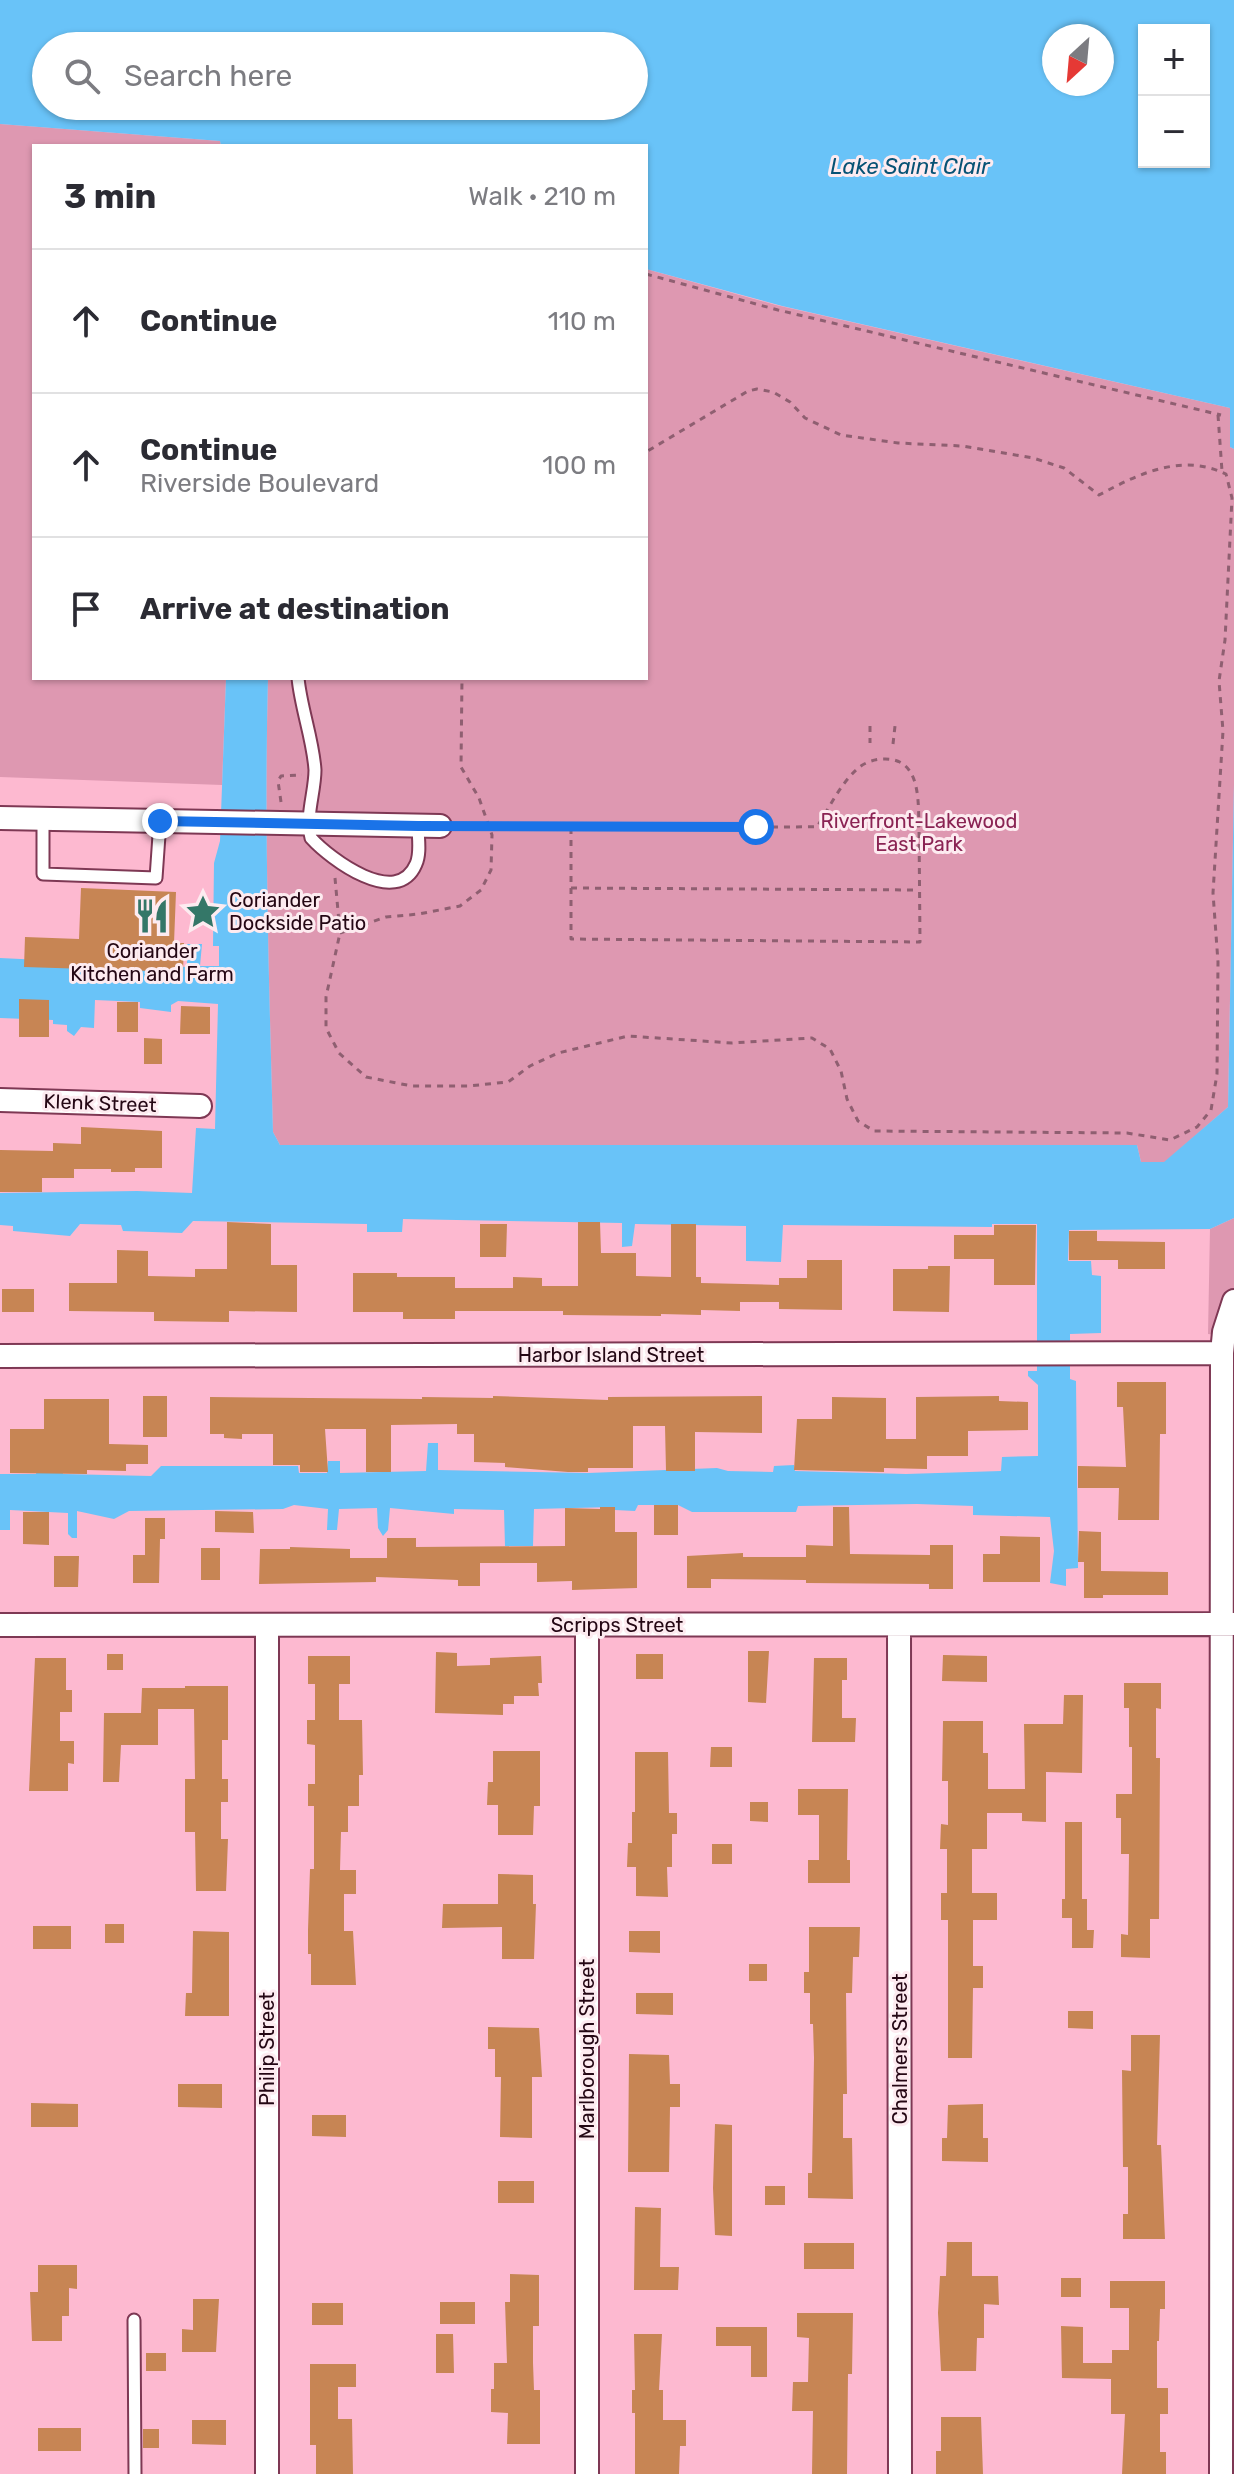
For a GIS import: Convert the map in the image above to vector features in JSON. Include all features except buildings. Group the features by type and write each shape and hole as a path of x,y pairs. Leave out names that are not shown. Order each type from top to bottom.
{"street":[{"path":"0,818 218,822 272,817 309,825 429,826"},
{"name":"Klenk Street","path":"0,1100 200,1106"},
{"path":"1221,2474 1228,1624 1222,1353 1224,1332 1234,1301"},
{"name":"Harbor Island Street","path":"0,1356 1222,1353"},
{"name":"Scripps Street","path":"0,1625 1228,1624"},
{"name":"Philip Street","path":"267,1625 267,2474"},
{"name":"Marlborough Street","path":"587,1625 587,2474"},
{"name":"Chalmers Street","path":"899,1625 900,2474"}],"lane":[{"path":"298,680 314,755 314,793 309,825 311,838 331,855 373,881 397,881 410,873 416,864 429,826"},
{"path":"43,819 43,874 156,878 160,821"},
{"path":"134,2320 135,2474"}],"path":[{"path":"648,275 778,310 1220,415 1222,472"},
{"path":"331,855 340,933 326,997 326,1028 339,1053 366,1077 412,1086 508,1082 530,1066 558,1053 628,1036 732,1043 812,1038 830,1049 858,1121 874,1131 1127,1133 1170,1140 1197,1127 1211,1110 1217,1074 1218,962 1213,893 1223,731 1219,681 1225,640 1232,498 1226,474 1206,465 1162,467 1130,478 1099,495 1064,468 1033,458 962,446 898,443 841,435 805,418 790,402 773,392 757,389 748,391 648,451"},
{"path":"870,726 870,743"},
{"path":"893,744 895,726"},
{"path":"571,827 571,939 920,942 919,826 915,780 901,763 882,758 855,770 817,827"},
{"path":"272,817 280,805 278,781 281,776 303,775 303,766"},
{"path":"429,826 919,826"},
{"path":"571,888 919,890"}],"green space":[{"path":"0,124 220,141 221,144 32,144 32,680 226,680 222,785 0,777"},
{"name":"Riverfront-Lakewood East Park","path":"648,270 776,305 1230,408 1230,447 1234,449 1234,784 1228,1107 1165,1162 1141,1162 1137,1145 280,1145 273,1132 268,680 648,680"},
{"path":"1234,1218 1234,1337 1208,1334 1210,1229"}],"water":[{"name":"Lake Saint Clair","path":"0,0 1234,0 1234,449 1230,447 1230,408 782,306 648,270 648,144 221,144 220,141 0,124"},
{"path":"226,680 268,680 270,1018 273,1132 280,1145 1137,1145 1141,1162 1164,1162 1228,1107 1234,784 1234,1218 1210,1229 1069,1230 1068,1261 1091,1261 1092,1275 1101,1276 1101,1333 1070,1334 1070,1379 1076,1381 1078,1568 1066,1569 1066,1586 1050,1583 1054,1551 1050,1517 973,1515 973,1506 798,1506 796,1512 692,1512 678,1505 638,1505 635,1511 615,1510 614,1507 534,1509 533,1546 505,1546 504,1510 454,1509 454,1514 390,1508 388,1530 383,1536 378,1528 377,1508 339,1509 337,1530 327,1530 328,1509 294,1505 283,1509 129,1511 114,1519 77,1511 77,1538 68,1534 68,1513 10,1510 10,1530 0,1530 0,1474 36,1474 37,1467 62,1467 63,1474 151,1476 161,1466 298,1466 299,1473 327,1473 328,1461 340,1461 340,1473 426,1471 428,1443 438,1443 438,1470 588,1473 717,1468 773,1472 774,1466 794,1465 795,1471 906,1474 1001,1471 1002,1457 1038,1456 1038,1385 1028,1376 1028,1371 1037,1371 1037,1224 992,1224 992,1227 783,1225 781,1262 746,1261 746,1226 635,1224 632,1246 622,1247 622,1223 403,1219 402,1232 367,1232 367,1224 193,1221 182,1233 123,1231 121,1225 80,1224 70,1236 13,1231 13,1226 0,1225 0,1193 192,1193 196,1128 215,1129 218,1004 178,1001 171,1005 171,1012 140,1008 140,1002 95,1000 94,1028 81,1027 74,1036 67,1031 67,1025 53,1024 53,1020 0,1018 0,958 187,967 187,944 202,944 200,966 219,966 219,946 213,946 214,863 220,841"}],"place":[{"name":"Coriander Dockside Patio","path":"203,912"},
{"name":"Coriander Kitchen and Farm","path":"152,916"}],"route":[{"path":"160,821 418,826 756,827"}]}
